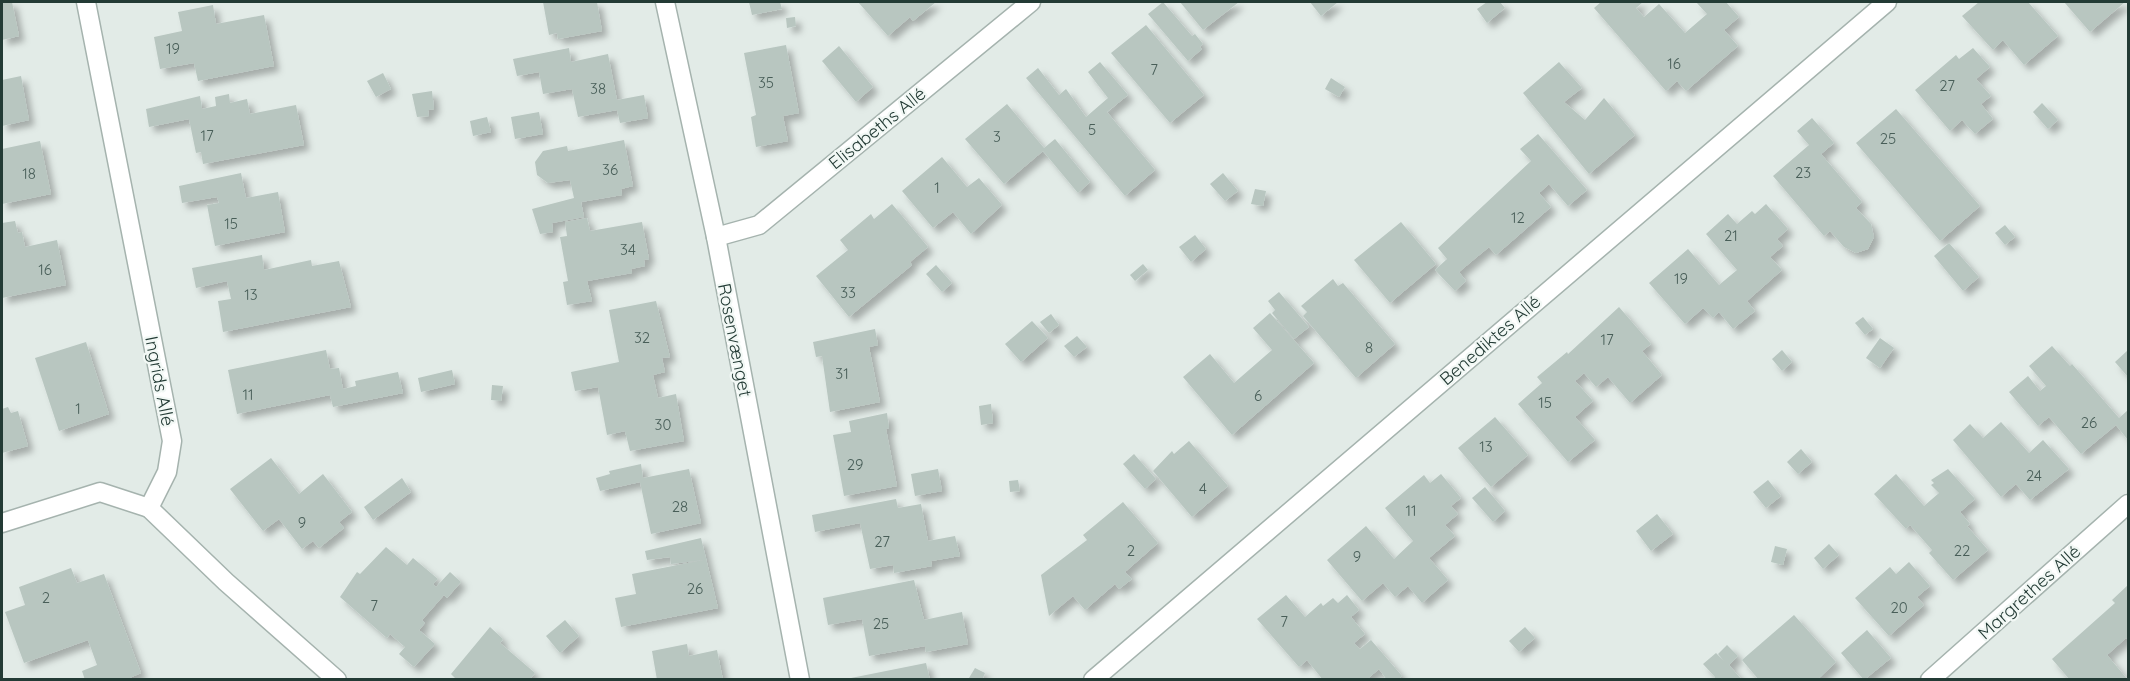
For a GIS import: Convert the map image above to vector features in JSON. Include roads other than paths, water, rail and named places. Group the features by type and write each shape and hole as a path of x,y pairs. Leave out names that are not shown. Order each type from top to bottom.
{"street":[{"name":"Ingrids Allé","path":"86,2 172,441 167,472 149,508"},
{"name":"Rosenvænget","path":"665,2 716,237 800,680"},
{"name":"Elisabeths Allé","path":"716,237 759,225 1030,2"},
{"name":"Benediktes Allé","path":"1093,680 1887,2"},
{"path":"2,523 100,492 149,508 226,582 337,680"},
{"name":"Margrethes Allé","path":"1930,680 2128,504"}]}
